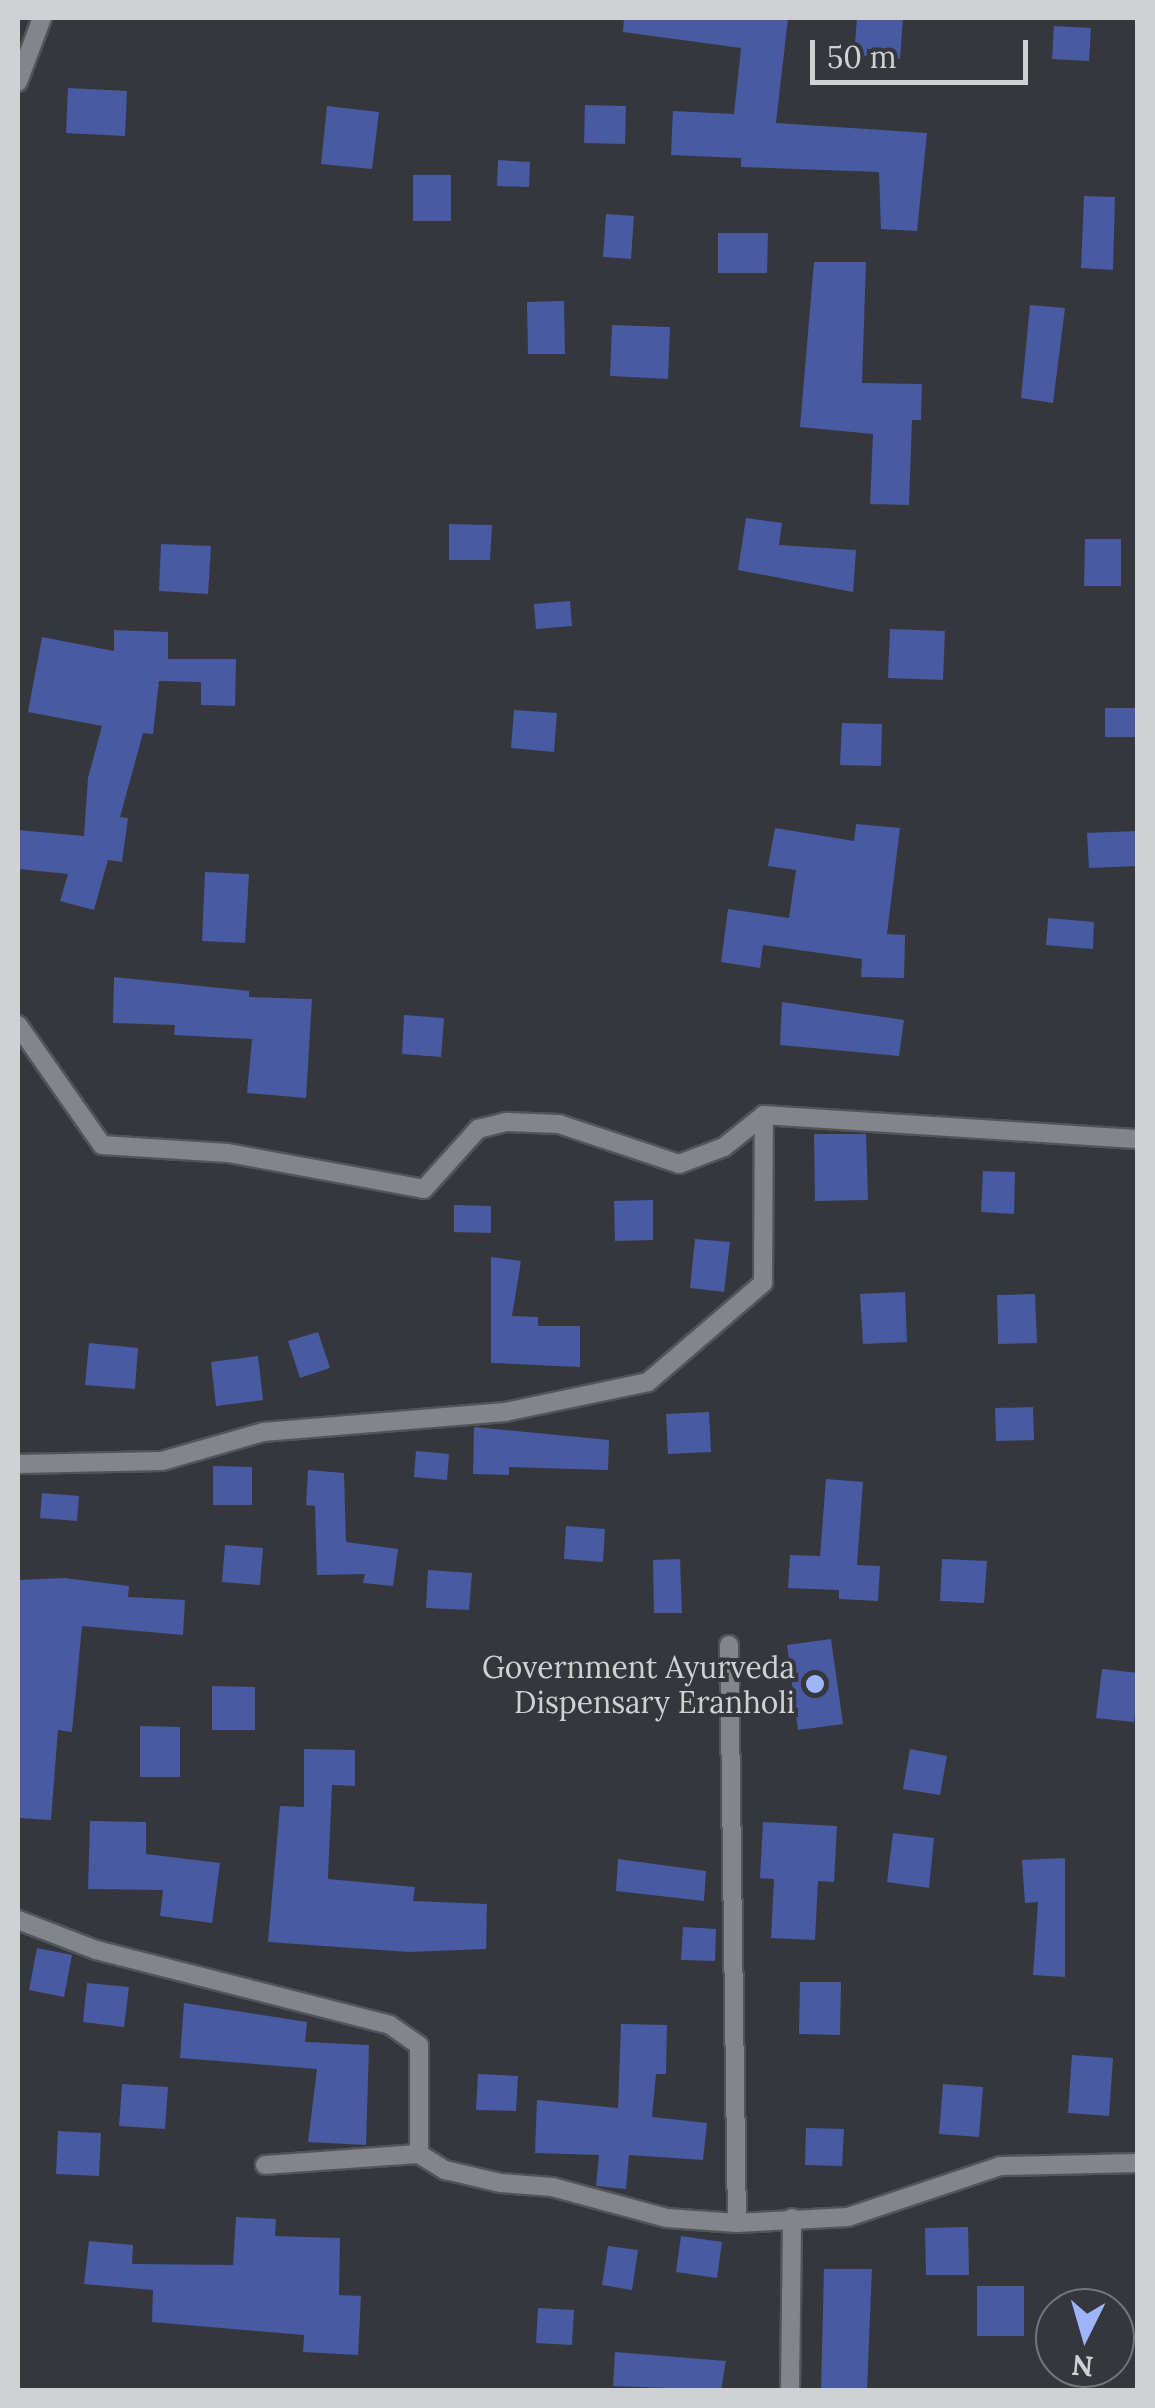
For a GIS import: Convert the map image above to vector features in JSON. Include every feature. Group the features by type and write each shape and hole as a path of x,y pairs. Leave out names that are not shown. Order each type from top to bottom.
{"street":[{"path":"18,82 42,18"},
{"path":"18,1025 102,1145 228,1153 424,1189 478,1129 507,1122 559,1124 679,1164 724,1148 764,1115 1138,1139"},
{"path":"18,1464 162,1461 263,1432 505,1412 648,1382 763,1283 764,1115"},
{"path":"729,1645 737,2223"},
{"path":"18,1920 96,1950 390,2025 420,2045 419,2154"},
{"path":"265,2165 419,2154 445,2170 501,2182 552,2187 667,2218 737,2223 848,2217 1000,2166 1138,2163"},
{"path":"790,2390 792,2218"}],"building":[{"path":"624,18 788,18 776,123 927,133 917,231 881,229 879,172 741,167 741,158 671,155 673,111 734,114 741,48 623,32"},
{"path":"857,18 903,18 900,59 854,55"},
{"path":"1054,26 1091,28 1089,61 1052,59"},
{"path":"68,88 127,91 125,136 66,133"},
{"path":"585,105 626,106 625,144 584,143"},
{"path":"327,106 379,112 372,169 321,164"},
{"path":"498,160 530,162 529,187 497,186"},
{"path":"413,175 451,175 451,221 413,221"},
{"path":"1084,196 1115,197 1113,270 1081,268"},
{"path":"606,214 634,216 631,259 603,257"},
{"path":"718,233 768,233 767,273 718,273"},
{"path":"814,262 866,262 862,383 922,384 921,420 912,420 909,505 870,504 873,434 800,427"},
{"path":"564,301 565,354 528,354 527,302"},
{"path":"1030,305 1065,308 1053,403 1021,398"},
{"path":"612,325 670,327 668,379 610,376"},
{"path":"746,518 782,523 779,545 856,550 853,592 738,570"},
{"path":"449,524 492,525 490,560 449,560"},
{"path":"1085,539 1121,539 1121,586 1084,586"},
{"path":"161,544 211,546 208,594 159,591"},
{"path":"570,601 572,626 536,629 534,604"},
{"path":"890,629 945,631 943,680 888,678"},
{"path":"114,630 168,632 168,659 236,659 235,706 201,705 201,682 159,681 153,734 143,733 120,817 128,818 122,862 108,860 94,910 60,901 68,874 18,869 18,830 84,836 88,778 102,726 28,712 42,637 114,651"},
{"path":"1105,708 1138,708 1138,737 1105,737"},
{"path":"514,710 557,713 554,752 511,748"},
{"path":"842,723 882,724 881,766 840,765"},
{"path":"856,824 900,828 887,934 905,935 904,978 861,977 862,959 763,945 760,968 721,962 728,909 789,918 796,870 768,866 775,828 854,841"},
{"path":"1138,831 1138,866 1089,868 1087,833"},
{"path":"205,872 249,874 245,943 202,941"},
{"path":"1048,918 1094,922 1093,949 1046,945"},
{"path":"114,977 249,991 249,997 312,999 306,1098 247,1093 252,1039 174,1035 175,1025 113,1023"},
{"path":"782,1002 904,1020 899,1056 780,1045"},
{"path":"404,1015 444,1018 441,1057 402,1054"},
{"path":"814,1134 866,1134 868,1200 815,1201"},
{"path":"983,1171 1015,1172 1014,1214 981,1212"},
{"path":"653,1200 653,1240 615,1241 614,1201"},
{"path":"454,1205 491,1206 491,1233 454,1232"},
{"path":"695,1239 730,1242 724,1292 690,1288"},
{"path":"491,1257 521,1261 512,1316 538,1317 538,1326 580,1326 580,1367 491,1363"},
{"path":"905,1292 907,1342 863,1344 860,1294"},
{"path":"1035,1294 1037,1343 998,1344 997,1295"},
{"path":"318,1332 330,1368 300,1378 288,1341"},
{"path":"89,1343 138,1348 135,1389 85,1385"},
{"path":"258,1356 263,1400 216,1406 211,1362"},
{"path":"1033,1407 1034,1440 996,1441 995,1408"},
{"path":"709,1412 711,1452 668,1454 666,1414"},
{"path":"474,1427 609,1440 608,1470 509,1467 509,1475 473,1474"},
{"path":"416,1451 449,1454 447,1480 414,1477"},
{"path":"213,1466 252,1467 252,1505 213,1505"},
{"path":"308,1470 344,1473 346,1542 398,1549 393,1586 363,1583 365,1574 317,1575 315,1506 306,1505"},
{"path":"826,1479 863,1482 857,1565 880,1566 878,1601 839,1599 839,1590 788,1588 790,1555 820,1556"},
{"path":"42,1493 79,1496 77,1521 40,1518"},
{"path":"566,1526 605,1529 603,1562 564,1559"},
{"path":"225,1545 263,1548 260,1585 222,1582"},
{"path":"680,1559 682,1613 654,1613 653,1560"},
{"path":"942,1559 987,1561 984,1603 940,1601"},
{"path":"428,1570 472,1573 469,1610 426,1608"},
{"path":"65,1578 129,1586 128,1597 185,1600 183,1635 82,1626 72,1732 58,1730 51,1820 18,1818 18,1580"},
{"name":"Government Ayurveda Dispensary Eranholi","path":"831,1639 843,1724 798,1730 787,1645"},
{"path":"1102,1669 1138,1673 1134,1722 1096,1718"},
{"path":"212,1686 255,1687 255,1730 212,1730"},
{"path":"140,1726 180,1727 180,1777 140,1777"},
{"path":"304,1749 355,1750 355,1786 332,1785 328,1879 415,1887 413,1901 487,1904 486,1949 409,1952 268,1942 280,1806 304,1807"},
{"path":"910,1749 947,1756 940,1795 903,1789"},
{"path":"90,1821 146,1822 146,1854 220,1863 212,1923 160,1916 163,1890 88,1889"},
{"path":"763,1822 837,1826 834,1882 818,1881 815,1940 771,1938 774,1879 760,1878"},
{"path":"893,1833 934,1838 929,1888 887,1882"},
{"path":"1065,1858 1065,1977 1033,1975 1038,1902 1025,1903 1022,1860"},
{"path":"618,1859 706,1871 704,1901 616,1891"},
{"path":"683,1927 716,1929 715,1961 681,1960"},
{"path":"37,1948 72,1955 64,1997 29,1990"},
{"path":"800,1982 841,1982 840,2035 799,2034"},
{"path":"87,1983 129,1987 124,2027 83,2022"},
{"path":"184,2003 307,2022 305,2042 369,2045 366,2145 308,2142 317,2069 180,2058"},
{"path":"621,2024 667,2025 666,2074 656,2074 652,2117 707,2123 703,2160 629,2155 626,2189 596,2186 599,2155 535,2153 537,2100 618,2108"},
{"path":"1072,2055 1113,2058 1109,2116 1068,2113"},
{"path":"478,2074 518,2076 516,2111 476,2110"},
{"path":"122,2084 168,2087 165,2129 119,2126"},
{"path":"943,2084 983,2087 979,2137 939,2134"},
{"path":"806,2128 844,2129 842,2166 805,2165"},
{"path":"58,2131 101,2133 99,2176 56,2174"},
{"path":"236,2217 276,2219 275,2236 340,2238 339,2295 361,2296 358,2355 303,2352 304,2335 152,2322 153,2290 84,2284 89,2241 133,2245 132,2264 233,2265"},
{"path":"968,2227 969,2275 926,2275 925,2228"},
{"path":"681,2236 722,2242 717,2278 676,2272"},
{"path":"608,2246 638,2250 632,2290 602,2285"},
{"path":"824,2269 872,2269 867,2390 821,2390"},
{"path":"977,2286 1024,2286 1024,2336 977,2336"},
{"path":"538,2308 574,2310 572,2345 536,2343"},
{"path":"615,2352 726,2361 721,2390 613,2386"}],"place":[{"name":"Government Ayurveda Dispensary Eranholi","path":"815,1684"}]}
